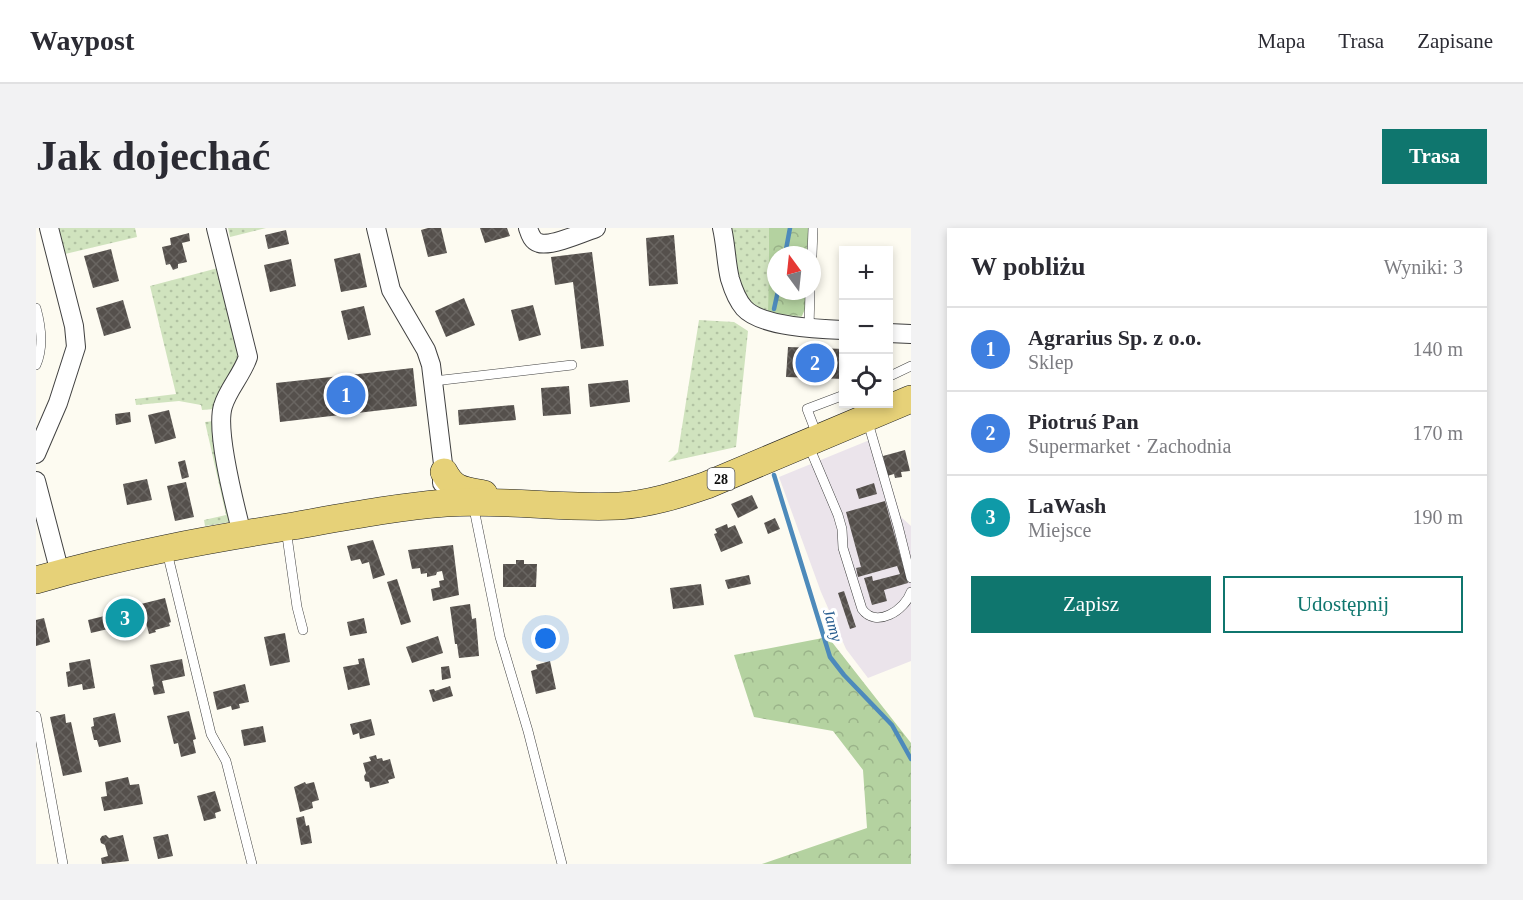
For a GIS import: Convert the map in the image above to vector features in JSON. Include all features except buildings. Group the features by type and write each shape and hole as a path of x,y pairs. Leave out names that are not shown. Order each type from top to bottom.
{"main road":[{"name":"28","path":"48,577 166,547 393,509 472,502 620,506 647,502 675,496 707,485 911,399"},
{"path":"444,472 449,483 454,487 520,502"}],"street":[{"path":"37,449 58,403 76,347 74,326 49,228"},
{"path":"216,228 248,357 228,394 220,418 242,534"},
{"path":"376,228 391,290 426,350 434,381 444,472 439,494 440,504"},
{"path":"528,228 532,239 540,244 596,228"},
{"path":"723,228 729,277 736,296 745,309 760,319 809,328 839,330"},
{"path":"893,333 911,334"},
{"path":"36,482 48,577"}],"lane":[{"path":"812,246 813,228"},
{"path":"809,328 810,300"},
{"path":"36,308 41,330 39,358 36,365"},
{"path":"434,381 572,365"},
{"path":"893,375 911,366"},
{"path":"839,397 807,409 812,440 838,515 842,529 843,548 862,609 866,614 876,618 886,616 901,608 909,599 911,592"},
{"path":"866,417 911,578"},
{"path":"472,502 500,637 528,731 562,864"},
{"path":"286,527 297,607 303,630"},
{"path":"166,547 211,734 226,761 252,864"},
{"path":"36,716 63,864"}],"shaded area":[{"path":"877,437 901,517 911,526 911,661 868,678 846,649 821,592 779,477"}],"green space":[{"path":"58,228 135,228 137,237 65,254"},
{"path":"228,228 266,228 230,237"},
{"path":"729,228 769,228 768,312 802,316 800,319 777,320 742,297"},
{"path":"769,228 809,228 808,246 769,246"},
{"path":"218,268 241,356 215,409 202,410 201,405 179,401 136,405 135,399 176,394 150,286"},
{"path":"768,300 806,300 802,316 768,313"},
{"path":"699,320 734,322 748,331 736,447 668,462 678,452"},
{"path":"214,421 230,522 205,526 204,520 226,515 205,422"},
{"path":"828,637 911,743 911,864 762,864 867,828 863,770 833,731 754,717 734,655"}],"waterway":[{"name":"Jamy","path":"787,246 790,228"},
{"name":"Jamy","path":"774,309 776,300"},
{"name":"Jamy","path":"774,475 830,657 892,725 911,759"}],"place":[{"name":"Piotruś Pan","path":"815,363"},
{"name":"Agrarius Sp. z o.o.","path":"346,395"},
{"name":"LaWash","path":"125,618"}]}
